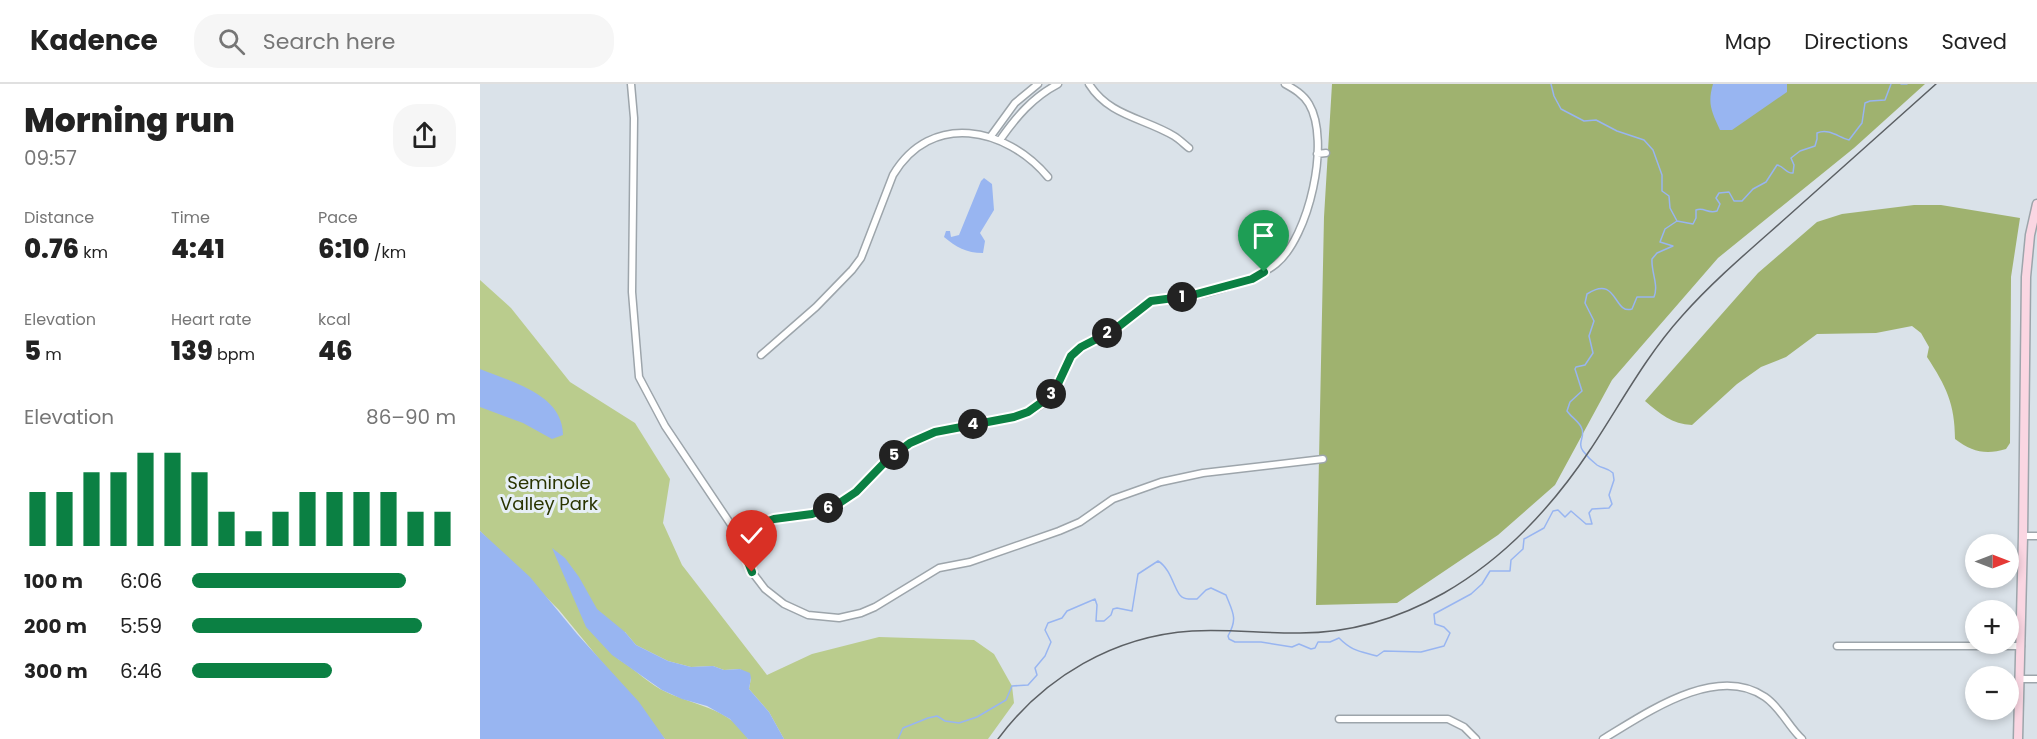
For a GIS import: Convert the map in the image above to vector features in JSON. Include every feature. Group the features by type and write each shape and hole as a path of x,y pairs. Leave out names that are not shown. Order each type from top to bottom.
{"street":[{"path":"631,84 634,118 632,292 639,377 664,426 736,532 752,572 765,589 784,604 808,615 839,618 861,613 939,568 970,562 1059,531 1080,522 1113,499 1161,482 1203,473 1323,459"},
{"path":"991,136 1015,104 1038,84"},
{"path":"1000,140 1022,111 1036,98 1058,84"},
{"path":"1089,84 1111,107 1125,116 1173,135 1189,148"},
{"path":"736,532 774,519 812,514 835,506 856,492 887,460 910,443 935,432 1014,417 1028,412 1049,397 1057,386 1071,356 1081,347 1114,330 1151,301 1189,296 1252,279 1277,263 1288,249 1301,223 1313,194 1317,172 1317,130 1314,115 1308,102 1297,90 1284,84"},
{"path":"761,355 816,307 852,270 861,258 893,175 900,163 924,143 950,133 991,136 1035,162 1048,177"},
{"path":"1317,154 1326,153"},
{"path":"2018,739 2024,536 2027,267 2034,236 2037,204"},
{"path":"2024,536 2037,536"},
{"path":"1837,646 2021,646"},
{"path":"2020,679 2037,679"},
{"path":"1603,739 1663,704 1702,689 1729,686 1742,687 1765,696 1802,739"},
{"path":"1339,719 1448,719 1464,727 1476,739"}],"green space":[{"path":"1332,84 1925,84 1854,148 1718,258 1612,380 1555,485 1498,535 1397,603 1316,605 1324,217"},
{"path":"1914,205 1941,205 2020,218 2011,277 2010,443 2006,449 1992,452 1979,451 1955,439 1955,427 1948,396 1927,357 1929,347 1921,333 1912,326 1876,333 1817,334 1786,357 1761,367 1737,384 1692,425 1678,423 1667,418 1645,401 1758,273 1817,222 1842,214"},
{"name":"Seminole Valley Park","path":"480,280 511,308 570,382 635,423 670,479 663,523 682,565 767,675 812,654 879,637 974,640 994,654 1012,686 1014,703 988,739 784,739 769,712 749,689 751,678 740,669 724,670 713,666 691,667 668,661 636,645 625,632 618,659 660,689 720,713 741,728 748,739 665,739 559,610 480,531"}],"water":[{"path":"1713,84 1787,84 1787,92 1732,130 1720,130 1711,108 1710,97"},
{"path":"984,178 992,184 994,210 980,233 985,241 983,253 977,253 962,249 944,237 946,231 950,231 951,237 959,235"},
{"path":"480,369 520,385 545,400 561,421 563,435 552,439 523,423 480,407"},
{"path":"480,531 530,577 577,634 639,702 665,739 480,739"},
{"path":"552,548 565,558 597,609 625,632 636,645 668,661 691,667 713,666 724,670 740,669 750,673 749,689 769,712 784,739 748,739 730,719 707,706 662,690 612,655 586,627"}],"waterway":[{"path":"1551,84 1561,109 1584,121 1596,120 1617,131 1644,140 1653,150 1662,175 1662,191 1669,196 1670,208 1677,221"},
{"path":"898,739 903,728 928,718 937,716 945,721 959,723 977,717 1006,700 1012,686 1028,685 1037,675 1035,668 1045,656 1051,642 1045,630 1048,623 1062,618 1067,611 1095,599 1096,621 1104,621 1111,615 1113,609 1132,611 1138,574 1158,561 1167,570 1177,591 1184,598 1197,599 1211,588 1226,595 1234,620 1228,636 1235,642 1261,642 1292,647 1299,644 1311,649 1315,648 1318,642 1330,642 1339,638 1353,649 1377,656 1384,651 1421,652 1444,646 1450,633 1444,627 1435,624 1434,614 1471,594 1482,584 1490,571 1510,571 1511,560 1523,549 1524,539 1544,528 1553,511 1558,510 1565,517 1571,511 1586,524 1592,524 1589,513 1592,509 1609,508 1612,504 1609,495 1614,480 1613,473 1597,465 1583,451 1582,429 1567,411 1570,402 1582,391 1575,369 1585,365 1593,353 1589,336 1594,321 1585,303 1587,294 1597,289 1604,289 1610,292 1626,309 1632,309 1637,297 1654,297 1656,288 1652,259 1657,253 1673,246 1660,242 1665,229 1677,221 1693,224 1696,210 1717,211 1720,204 1716,198 1719,193 1729,192 1734,201 1742,201 1753,189 1766,182 1777,165 1793,173 1794,165 1791,158 1800,151 1815,146 1817,133 1829,132 1849,140 1862,123 1865,103 1885,100 1891,84"},
{"path":"1901,84 1907,84"}],"railway":[{"path":"998,739 1016,717 1059,679 1108,651 1135,641 1192,631 1315,633 1353,628 1409,610 1466,579 1506,548 1559,492 1590,450 1656,348 1694,303 1733,265 1936,84"}],"route":[{"path":"752,572 736,532 774,519 812,514 835,506 856,492 887,460 910,443 935,432 1014,417 1039,406 1057,386 1071,356 1081,347 1114,330 1151,301 1189,296 1252,279 1264,272"}]}
